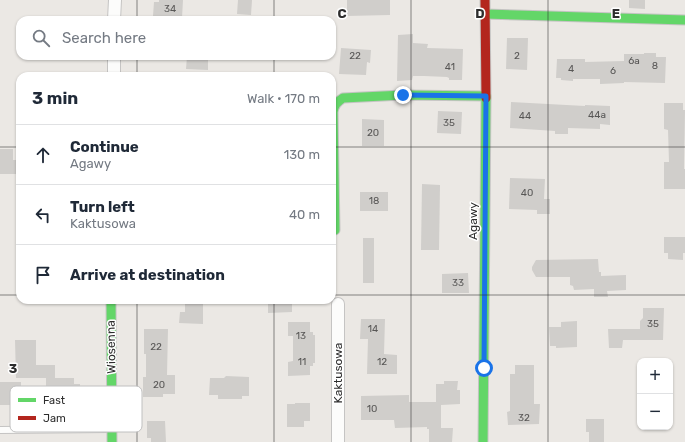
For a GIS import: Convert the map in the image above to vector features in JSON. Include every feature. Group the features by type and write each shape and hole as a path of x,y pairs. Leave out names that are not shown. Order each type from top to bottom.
{"street":[{"path":"114,0 114,16"},
{"name":"Agawy","path":"483,442 486,96 485,0"},
{"path":"485,14 685,20"},
{"path":"114,60 114,72"},
{"path":"336,103 343,98 403,95 486,96"},
{"name":"Wiosenna","path":"111,304 112,386"},
{"name":"Kaktusowa","path":"338,304 338,442"}],"lane":[{"path":"0,430 10,430"}],"building":[{"path":"159,0 183,0 182,16 153,16 154,2 159,2"},
{"path":"238,0 252,0 251,15 237,14"},
{"path":"347,0 390,0 390,15 347,16"},
{"path":"629,0 645,0 645,9 629,8"},
{"path":"413,34 413,43 428,44 427,48 463,49 462,80 449,80 447,77 413,76 412,80 397,81 398,35"},
{"path":"507,38 528,38 527,70 506,69"},
{"path":"341,48 371,50 370,63 367,62 366,75 339,74"},
{"path":"656,53 656,57 666,57 665,83 624,82 600,84 600,79 573,79 573,81 556,78 557,59 585,59 585,62 624,61 624,54"},
{"path":"187,60 208,60 208,70 186,69"},
{"path":"511,102 610,106 610,125 600,124 600,129 568,128 568,134 555,134 555,131 510,128"},
{"path":"664,103 683,103 683,110 685,110 685,189 664,189 664,162 669,162 668,130 664,129"},
{"path":"438,111 462,112 461,134 437,133"},
{"path":"362,119 384,120 384,146 362,146"},
{"path":"0,149 13,149 13,160 16,160 16,174 0,174"},
{"path":"510,178 545,179 544,199 550,199 550,214 537,214 537,210 509,209"},
{"path":"422,184 440,185 439,250 421,250"},
{"path":"360,192 388,192 388,211 360,211"},
{"path":"664,237 685,237 685,253 683,253 683,260 668,259 668,253 664,253"},
{"path":"363,238 374,238 374,283 363,283"},
{"path":"598,259 599,272 601,272 601,276 626,275 626,290 607,291 608,297 594,297 594,289 574,290 573,286 570,285 570,277 536,277 532,270 536,260"},
{"path":"468,273 469,293 442,293 442,274"},
{"path":"185,304 203,304 203,324 179,323 180,312 185,312"},
{"path":"268,304 292,304 292,312 268,313"},
{"path":"643,308 664,308 663,340 623,340 622,348 609,348 608,329 640,329 640,321 643,318"},
{"path":"361,319 385,319 384,354 397,355 397,374 367,374 368,339 360,339"},
{"path":"577,321 577,347 556,348 556,346 550,346 549,327 561,327 561,322"},
{"path":"288,322 310,322 310,332 313,332 313,335 315,335 315,363 313,363 313,366 310,366 310,375 288,376 288,362 293,361 293,336 288,336"},
{"path":"144,329 168,329 167,375 175,375 175,394 163,394 163,397 143,397 143,377 146,377"},
{"path":"15,340 36,340 36,365 55,365 55,378 16,378"},
{"path":"515,365 534,365 534,404 540,404 539,424 508,425 507,412 510,411 510,374 515,374"},
{"path":"226,376 249,377 249,396 242,396 242,399 218,399 218,395 209,395 210,378 224,378"},
{"path":"46,378 74,378 74,384 80,384 80,386 46,386"},
{"path":"444,381 458,381 457,390 460,390 460,404 441,405 441,428 453,428 452,442 429,442 429,429 427,429 427,427 395,428 394,420 361,420 361,396 409,395 409,402 436,402 436,384 444,384"},
{"path":"0,382 21,382 21,386 10,386 10,405 0,405"},
{"path":"310,403 310,421 304,421 304,427 287,427 287,404"},
{"path":"586,419 604,419 604,442 589,442 589,432 586,432"},
{"path":"147,421 165,421 166,442 151,442 151,438 147,438"}],"traffic: fast":[{"path":"485,14 685,20"},
{"path":"336,105 343,98 403,95 486,96"},
{"path":"483,442 486,98"},
{"path":"111,304 112,386"},
{"path":"112,432 112,442"}],"traffic: jam":[{"path":"485,0 486,98"}],"route":[{"path":"403,95 486,96 484,368"}]}
